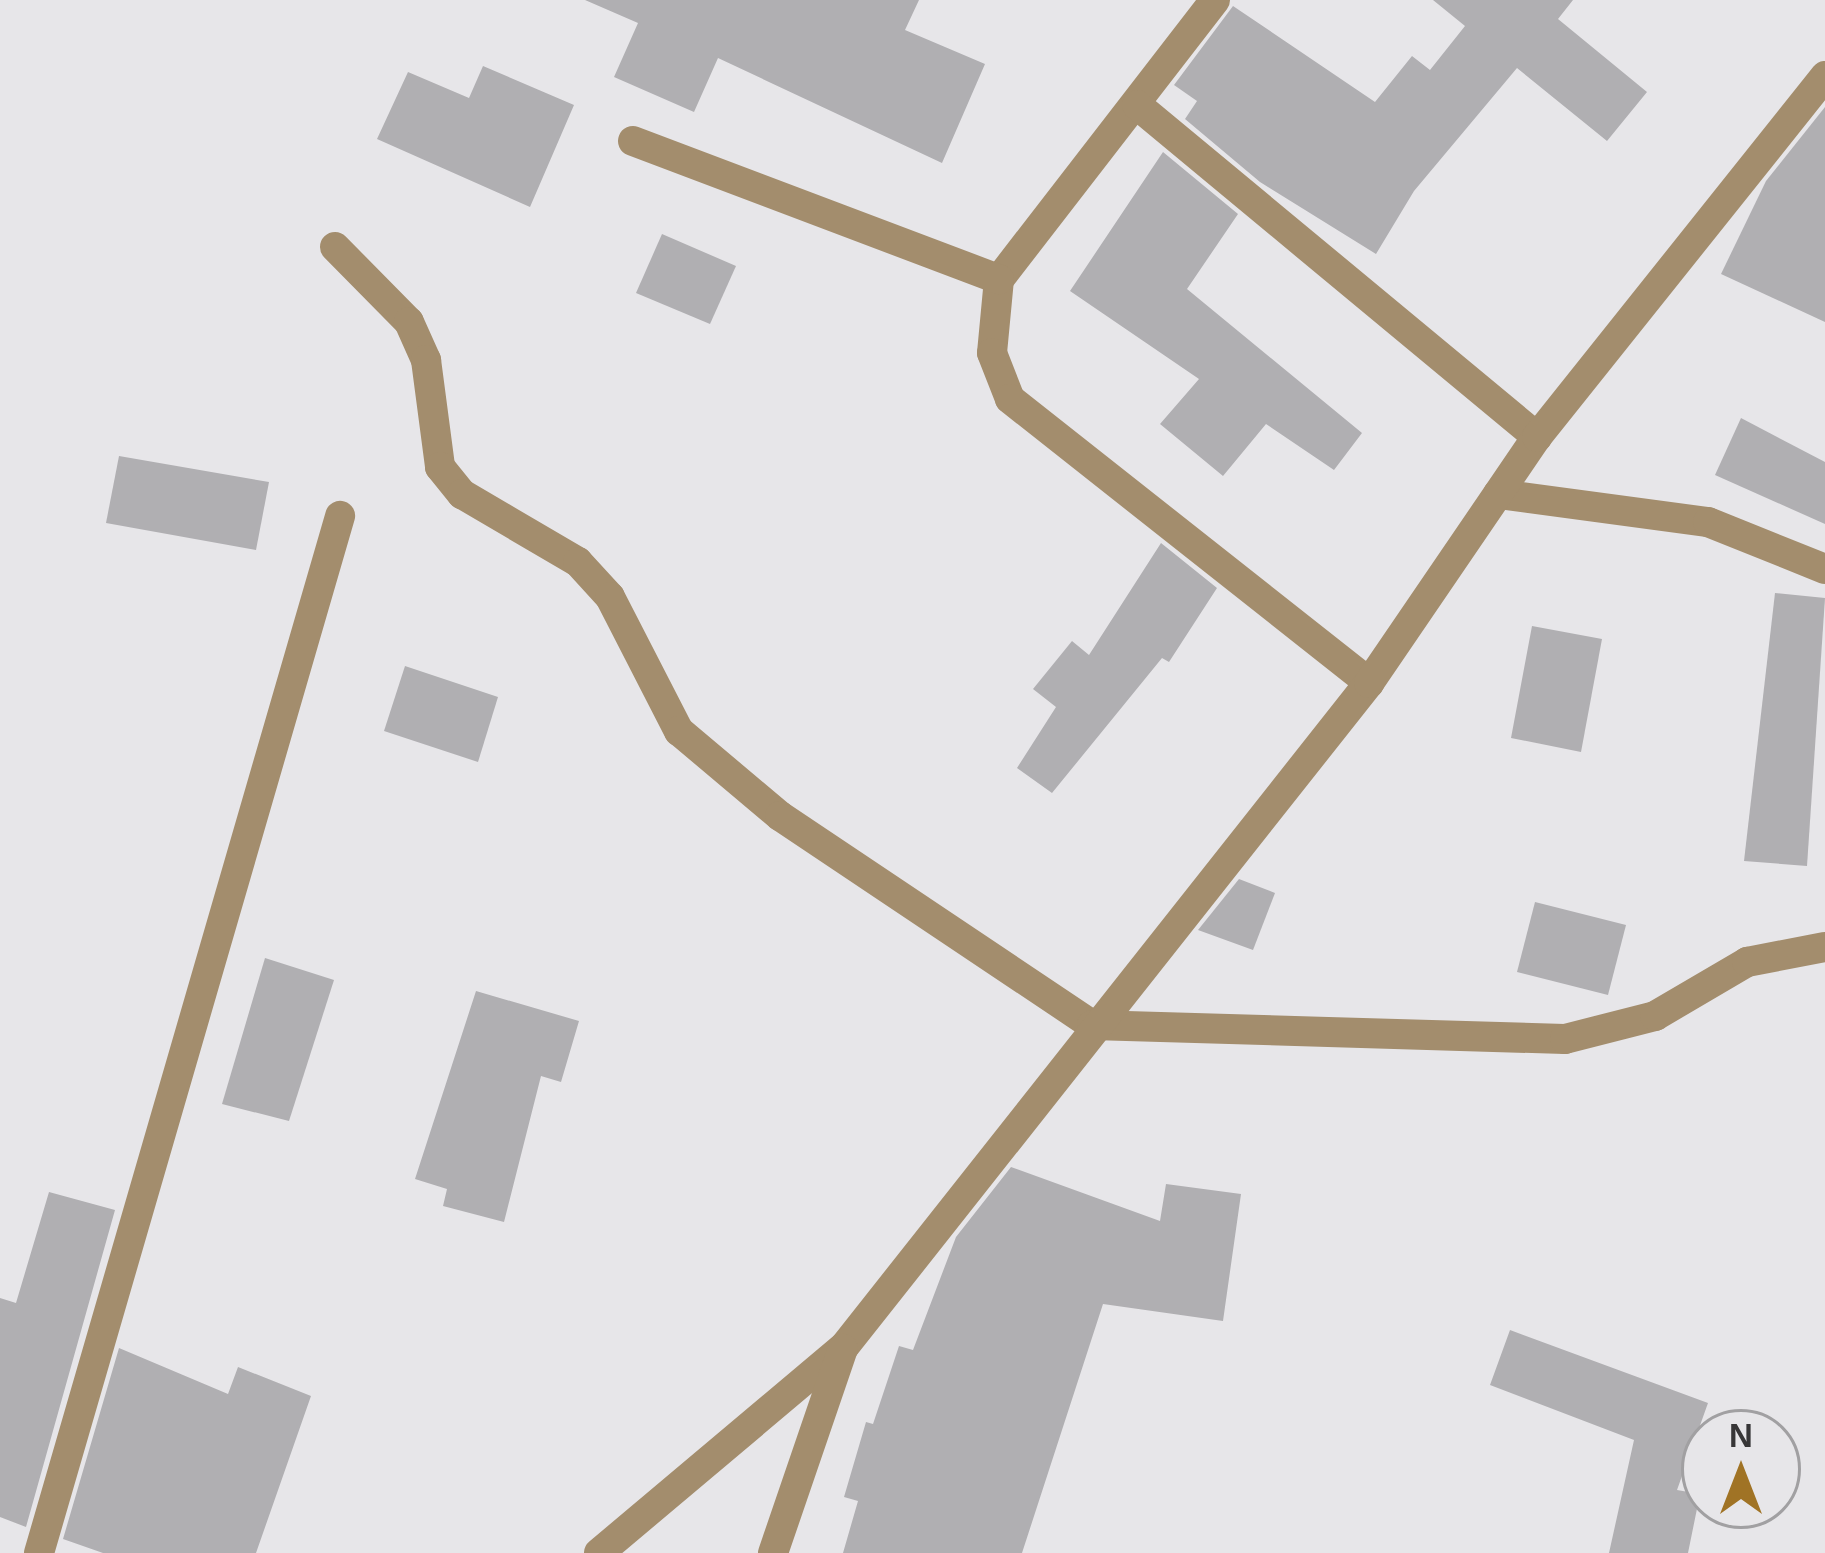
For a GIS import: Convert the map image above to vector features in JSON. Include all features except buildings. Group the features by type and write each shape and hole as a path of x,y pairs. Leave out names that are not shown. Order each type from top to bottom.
{"street":[{"path":"1215,0 999,279 992,353 1010,398 1369,682"},
{"path":"599,1553 844,1347 1092,1025 1369,682 1537,437 1825,76"},
{"path":"1137,105 1537,437"},
{"path":"633,141 999,279"},
{"path":"335,247 409,322 426,360 440,467 462,494 578,562 610,597 679,731 780,817 1092,1025 1565,1039 1655,1016 1747,962 1825,946"},
{"path":"1498,494 1708,522 1825,569"},
{"path":"39,1553 340,516"},
{"path":"772,1553 844,1347"}]}
